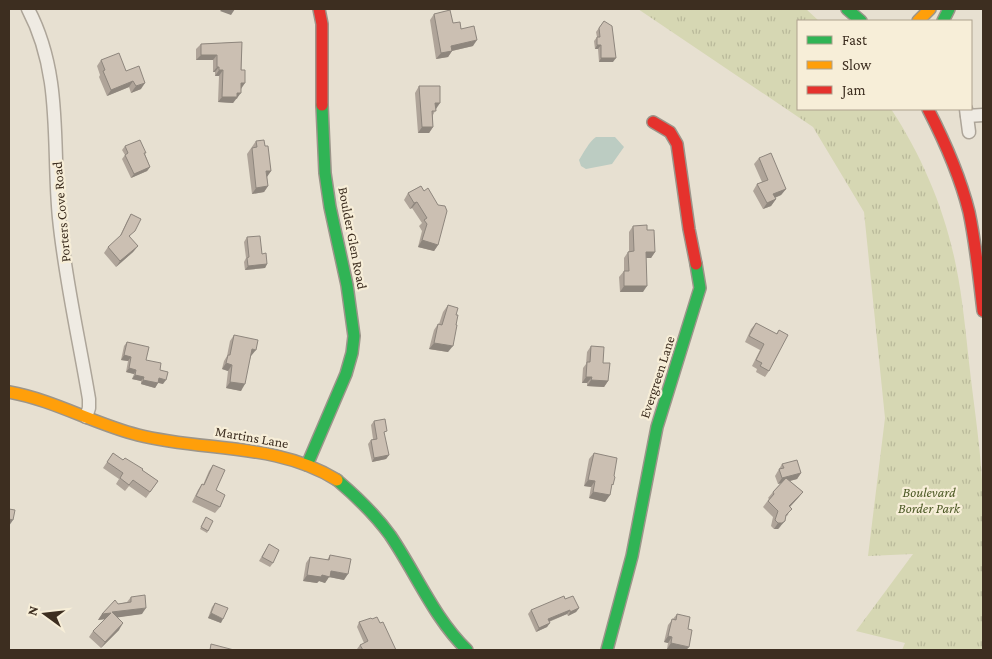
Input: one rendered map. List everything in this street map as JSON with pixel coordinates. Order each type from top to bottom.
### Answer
[{"type":"street","name":"Porters Cove Road","points":[[28,9],[41,38],[52,82],[60,220],[89,399],[86,417]]},
{"type":"street","name":"Boulder Glen Road","points":[[307,464],[350,364],[354,336],[347,285],[330,207],[325,173],[322,101],[322,24],[319,9]]},
{"type":"street","points":[[847,9],[860,20]]},
{"type":"street","points":[[919,20],[930,9]]},
{"type":"street","points":[[928,110],[956,167],[966,201],[975,243],[983,311]]},
{"type":"street","points":[[969,132],[967,112],[983,114]]},
{"type":"street","name":"Evergreen Lane","points":[[607,650],[633,551],[654,440],[700,288],[689,229],[677,144],[670,132],[654,122]]},
{"type":"street","name":"Martins Lane","points":[[9,392],[33,398],[150,438],[250,449],[307,464],[342,484],[373,514],[392,540],[461,648]]},
{"type":"green space","name":"Boulevard Border Park","points":[[638,9],[806,9],[818,20],[797,20],[797,110],[892,110],[913,145],[931,184],[946,224],[956,266],[962,305],[978,436],[982,486],[984,540],[983,650],[902,650],[905,643],[856,631],[913,554],[868,556],[885,418],[864,212],[813,127]]},
{"type":"shaded area","points":[[596,137],[615,137],[624,147],[612,164],[586,169],[581,166],[579,160]]},
{"type":"building","points":[[450,10],[453,23],[460,22],[461,29],[474,26],[477,40],[451,46],[452,51],[441,53],[434,14]]},
{"type":"building","points":[[604,21],[612,26],[616,58],[601,58],[601,45],[597,45],[597,37],[600,37],[599,28]]},
{"type":"building","points":[[242,42],[241,70],[245,70],[245,83],[241,83],[241,93],[237,93],[237,97],[222,97],[223,70],[219,70],[219,67],[217,67],[217,55],[201,55],[201,44]]},
{"type":"building","points":[[119,53],[126,71],[139,66],[145,83],[136,86],[133,81],[111,90],[103,71],[105,70],[101,60]]},
{"type":"building","points":[[419,86],[440,86],[440,103],[435,103],[436,111],[432,111],[433,127],[422,127]]},
{"type":"building","points":[[140,140],[150,167],[134,174],[125,155],[128,153],[125,146]]},
{"type":"building","points":[[264,140],[265,146],[268,146],[271,171],[266,171],[268,186],[256,188],[252,148],[257,147],[256,141]]},
{"type":"building","points":[[771,153],[786,189],[773,194],[776,199],[767,203],[757,184],[768,180],[759,158]]},
{"type":"building","points":[[421,186],[424,191],[428,188],[438,205],[445,206],[447,211],[438,245],[422,240],[427,224],[424,220],[427,218],[417,202],[414,203],[408,193]]},
{"type":"building","points":[[131,214],[141,219],[135,231],[129,236],[138,246],[120,261],[108,247],[121,235]]},
{"type":"building","points":[[647,225],[647,230],[654,230],[655,252],[646,252],[647,286],[624,286],[624,271],[629,271],[628,252],[634,251],[633,226]]},
{"type":"building","points":[[260,236],[262,254],[266,253],[267,264],[248,266],[247,237]]},
{"type":"building","points":[[448,305],[458,308],[453,346],[434,343],[438,324],[442,325]]},
{"type":"building","points":[[756,323],[777,334],[779,330],[788,335],[769,371],[760,366],[762,363],[756,360],[764,344],[749,336]]},
{"type":"building","points":[[234,335],[258,340],[256,350],[252,349],[245,384],[230,382],[232,365],[226,363],[228,355],[230,355]]},
{"type":"building","points":[[127,342],[149,347],[146,360],[161,363],[160,370],[168,372],[166,380],[159,378],[158,383],[143,380],[144,377],[135,375],[136,370],[129,368],[131,357],[124,355]]},
{"type":"building","points":[[591,346],[604,347],[603,363],[610,363],[608,381],[591,380],[592,377],[586,377],[587,362],[590,362]]},
{"type":"building","points":[[385,419],[387,431],[384,432],[389,455],[374,458],[371,440],[377,439],[374,421]]},
{"type":"building","points":[[113,453],[143,469],[158,481],[150,492],[133,480],[129,485],[120,478],[123,473],[107,462]]},
{"type":"building","points":[[594,453],[617,458],[615,477],[610,495],[593,492],[595,481],[588,480]]},
{"type":"building","points":[[797,460],[801,473],[782,478],[779,469],[784,468],[782,464]]},
{"type":"building","points":[[213,465],[225,470],[216,490],[225,495],[220,507],[196,496],[202,484],[204,485]]},
{"type":"building","points":[[786,478],[803,492],[789,506],[792,509],[786,515],[785,521],[778,523],[775,520],[778,511],[768,501],[774,494],[773,492]]},
{"type":"building","points":[[9,509],[15,510],[13,520],[9,519]]},
{"type":"building","points":[[206,517],[213,521],[208,531],[201,527]]},
{"type":"building","points":[[269,544],[279,550],[273,563],[262,557]]},
{"type":"building","points":[[330,555],[351,559],[348,574],[331,571],[330,577],[307,575],[310,557],[329,560]]},
{"type":"building","points":[[145,595],[146,608],[112,612],[123,623],[105,642],[93,631],[111,613],[102,614],[115,600],[118,604],[131,602],[131,597]]},
{"type":"building","points":[[564,596],[565,599],[573,596],[579,608],[548,619],[550,623],[539,628],[531,610]]},
{"type":"building","points":[[215,603],[228,608],[223,619],[211,613]]},
{"type":"building","points":[[677,614],[690,617],[688,629],[692,630],[689,647],[671,643],[672,637],[668,636],[672,619],[676,620]]},
{"type":"building","points":[[377,617],[380,623],[383,622],[396,650],[363,650],[360,645],[368,641],[359,622]]},
{"type":"building","points":[[211,644],[234,650],[210,650]]},
{"type":"traffic: fast","points":[[847,9],[860,20]]},
{"type":"traffic: fast","points":[[944,20],[949,9]]},
{"type":"traffic: fast","points":[[307,465],[346,374],[352,353],[354,336],[347,285],[330,207],[325,173],[322,105]]},
{"type":"traffic: fast","points":[[607,650],[632,556],[657,427],[700,288],[696,264]]},
{"type":"traffic: fast","points":[[337,480],[384,527],[435,610],[467,650]]},
{"type":"traffic: slow","points":[[919,20],[930,9]]},
{"type":"traffic: slow","points":[[9,392],[58,406],[106,425],[138,435],[290,459],[314,468],[337,480]]},
{"type":"traffic: jam","points":[[319,9],[322,24],[322,105]]},
{"type":"traffic: jam","points":[[928,110],[951,159],[969,212],[983,311]]},
{"type":"traffic: jam","points":[[653,122],[670,132],[677,144],[696,264]]}]
